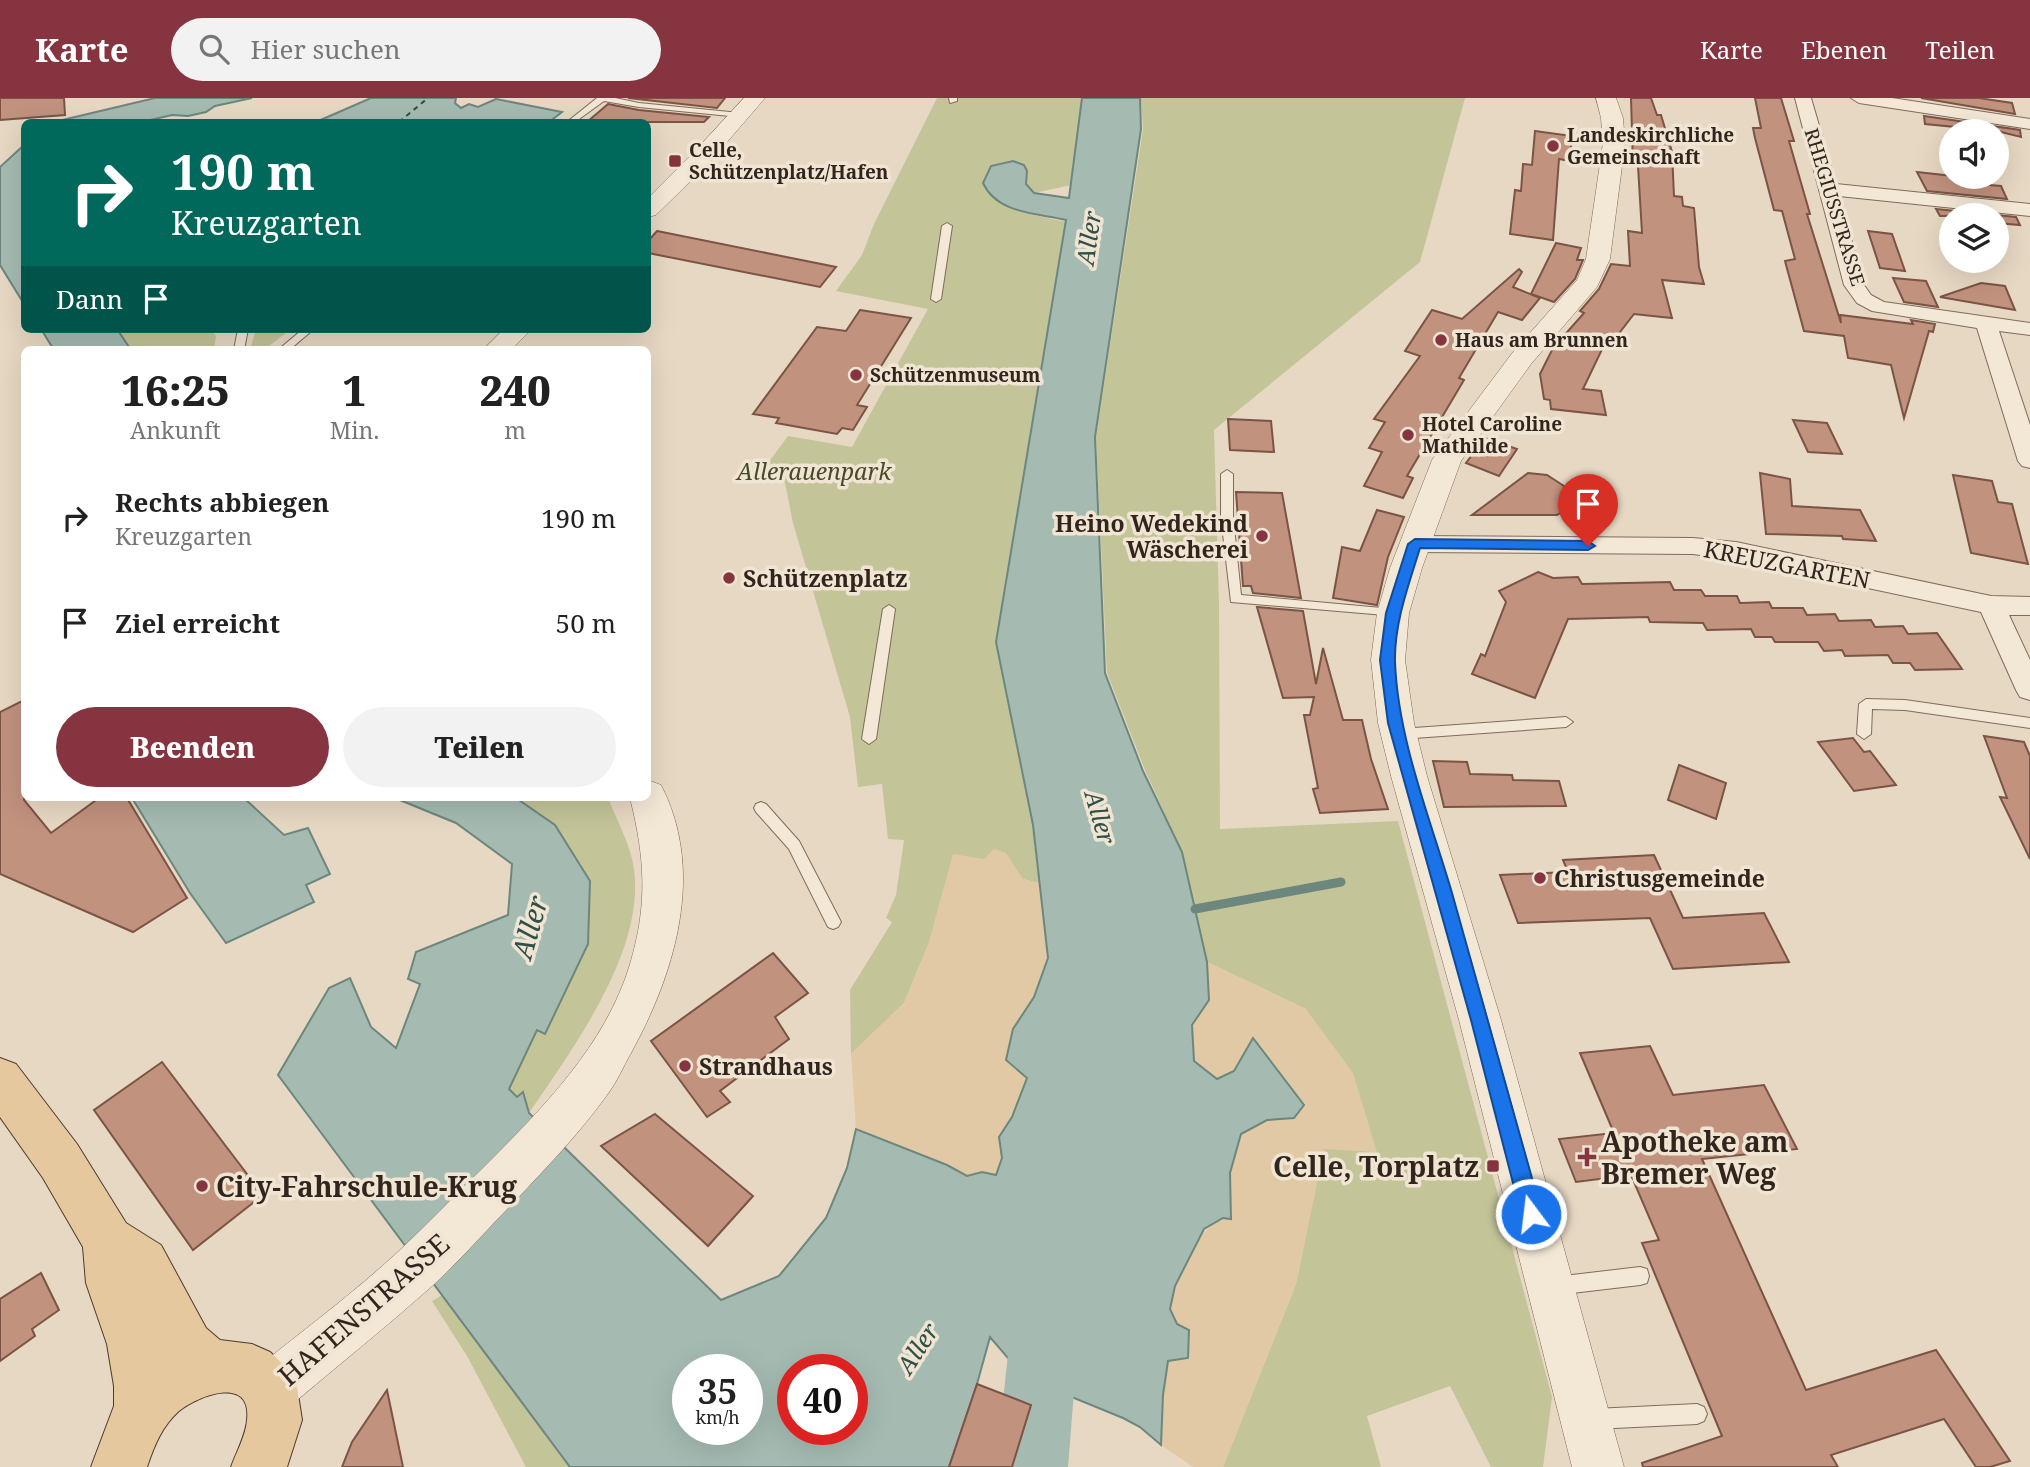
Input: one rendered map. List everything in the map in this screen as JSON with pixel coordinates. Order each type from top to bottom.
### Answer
[{"type":"main road","points":[[0,1079],[60,1161],[108,1241],[111,1283],[133,1344],[141,1386],[141,1413]]},
{"type":"main road","points":[[108,1241],[143,1263],[187,1347],[209,1365]]},
{"type":"main road","points":[[119,1467],[126,1439],[141,1413],[173,1383],[209,1365],[229,1363],[247,1366],[261,1375],[271,1389],[276,1411],[274,1430],[259,1467]]},
{"type":"street","points":[[651,207],[755,98]]},
{"type":"street","points":[[1598,1467],[1480,1020],[1399,734],[1388,660],[1394,613],[1415,544],[1447,460],[1515,366],[1588,282],[1598,259],[1614,143],[1612,118],[1606,98]]},
{"type":"street","name":"RHEGIUSSTRASSE","points":[[1802,98],[1854,285],[1864,299],[1879,307],[1986,323]]},
{"type":"street","points":[[1860,98],[2030,124]]},
{"type":"street","points":[[1828,189],[2030,210]]},
{"type":"street","points":[[2030,329],[1986,323],[2030,459]]},
{"type":"street","points":[[500,346],[515,333]]},
{"type":"street","name":"KREUZGARTEN","points":[[1415,544],[1693,546],[1748,554],[1991,606],[2030,606]]},
{"type":"street","points":[[1991,606],[2030,690]]},
{"type":"street","name":"HAFENSTRASSE","points":[[271,1389],[416,1269],[555,1127],[594,1078],[632,1011],[650,966],[661,917],[664,880],[660,841],[649,801]]},
{"type":"lane","points":[[574,119],[602,98],[639,105],[740,116]]},
{"type":"lane","points":[[639,105],[647,98]]},
{"type":"lane","points":[[936,299],[947,226]]},
{"type":"lane","points":[[288,346],[304,333]]},
{"type":"lane","points":[[1227,474],[1227,517],[1235,599],[1394,613]]},
{"type":"lane","points":[[869,739],[889,609]]},
{"type":"lane","points":[[1864,734],[1866,704],[1905,705],[2030,723]]},
{"type":"lane","points":[[1399,734],[1566,722]]},
{"type":"lane","points":[[761,808],[794,845],[833,922]]},
{"type":"lane","points":[[1550,1287],[1640,1276]]},
{"type":"lane","points":[[1586,1420],[1697,1414]]},
{"type":"green space","name":"Allerauenpark","points":[[937,98],[1082,98],[1072,185],[1034,193],[1026,185],[1025,178],[1001,203],[1024,213],[1066,222],[996,642],[1033,825],[1039,883],[1023,879],[928,945],[904,1003],[851,1054],[850,990],[892,922],[886,918],[896,895],[904,840],[888,839],[882,784],[858,787],[850,717],[793,523],[785,483],[776,469],[768,463],[788,436],[852,447],[928,309],[836,291],[862,255],[874,224]]},
{"type":"green space","points":[[1141,98],[1465,98],[1420,262],[1214,430],[1219,604],[1220,829],[1398,821],[1552,1397],[1543,1467],[1491,1467],[1450,1386],[1367,1416],[1381,1467],[1223,1467],[1296,1284],[1324,1148],[1376,1152],[1306,1009],[1207,962],[1182,852],[1145,770],[1107,673],[1096,437],[1143,129]]},
{"type":"green space","points":[[120,333],[213,333],[216,336],[215,346],[128,346]]},
{"type":"green space","points":[[255,333],[286,333],[269,346],[251,346]]},
{"type":"green space","points":[[520,801],[609,801],[632,860],[634,901],[628,933],[602,998],[566,1059],[529,1113],[523,1093],[517,1098],[509,1088],[537,1030],[545,1034],[588,944],[590,881],[555,825]]},
{"type":"green space","points":[[442,1295],[570,1467],[526,1467],[467,1356],[432,1301]]},
{"type":"sand","points":[[994,849],[1006,853],[1023,879],[1039,883],[1048,958],[1034,997],[1013,1029],[1006,1060],[1027,1078],[1012,1117],[999,1137],[1002,1159],[995,1176],[982,1172],[967,1176],[947,1165],[856,1129],[851,1054],[904,1003],[928,945],[953,854],[984,859]]},
{"type":"sand","points":[[1207,962],[1306,1009],[1353,1073],[1377,1152],[1324,1149],[1296,1284],[1223,1467],[1193,1467],[1161,1445],[1163,1394],[1168,1360],[1188,1358],[1171,1310],[1172,1295],[1190,1251],[1199,1238],[1220,1221],[1231,1219],[1230,1173],[1241,1133],[1267,1120],[1294,1118],[1253,1038],[1234,1071],[1217,1079],[1193,1061],[1192,1025],[1209,1000]]},
{"type":"water","points":[[155,98],[252,98],[215,106],[206,112],[188,116],[172,115],[155,119],[67,119]]},
{"type":"water","points":[[371,98],[456,98],[455,103],[461,108],[469,104],[478,107],[496,99],[562,112],[553,119],[323,119]]},
{"type":"water","name":"Aller","points":[[1082,98],[1140,98],[1141,129],[1095,437],[1105,673],[1143,771],[1182,852],[1207,962],[1209,1000],[1192,1025],[1194,1061],[1217,1079],[1234,1071],[1253,1038],[1304,1105],[1294,1118],[1267,1120],[1241,1134],[1230,1173],[1231,1219],[1223,1218],[1204,1229],[1175,1286],[1170,1309],[1177,1324],[1189,1330],[1188,1358],[1168,1361],[1163,1395],[1161,1445],[1140,1427],[1123,1418],[1025,1378],[990,1337],[949,1467],[570,1467],[278,1075],[329,988],[350,978],[371,1027],[396,1048],[420,984],[408,979],[416,952],[508,915],[512,864],[456,823],[402,801],[520,801],[555,825],[590,881],[588,944],[545,1034],[537,1030],[509,1089],[517,1097],[523,1092],[529,1113],[721,1300],[779,1276],[826,1218],[847,1168],[856,1129],[947,1165],[967,1176],[982,1172],[996,1175],[1002,1158],[999,1137],[1012,1117],[1027,1078],[1006,1060],[1013,1029],[1034,997],[1048,958],[1033,825],[996,642],[1066,220],[1019,211],[998,201],[983,183],[991,166],[1013,161],[1024,165],[1027,171],[1026,184],[1034,193],[1069,198]]},
{"type":"water","points":[[21,148],[21,299],[0,265],[0,167]]},
{"type":"water","points":[[43,333],[120,333],[128,346],[52,346]]},
{"type":"water","points":[[134,801],[247,801],[284,835],[308,828],[330,874],[306,885],[314,902],[226,943],[190,893]]},
{"type":"water","points":[[1017,1448],[1067,1467],[1012,1467]]},
{"type":"building","points":[[0,98],[64,98],[65,115],[0,120]]},
{"type":"building","points":[[628,98],[725,98],[717,108]]},
{"type":"building","points":[[1631,98],[1651,98],[1657,115],[1661,115],[1672,152],[1674,196],[1682,197],[1683,206],[1694,208],[1699,267],[1704,284],[1662,280],[1672,318],[1634,314],[1610,345],[1605,343],[1583,389],[1601,391],[1606,415],[1551,409],[1550,400],[1544,399],[1540,374],[1553,348],[1584,313],[1580,311],[1599,289],[1611,264],[1630,266],[1628,231],[1642,233],[1638,166],[1633,166]]},
{"type":"building","points":[[1755,98],[1781,98],[1794,141],[1789,141],[1810,214],[1807,214],[1841,323],[1840,315],[1935,324],[1933,332],[1929,331],[1904,418],[1891,365],[1848,358],[1844,336],[1804,331],[1785,261],[1795,259],[1782,211],[1774,210],[1755,138],[1753,128],[1761,128]]},
{"type":"building","points":[[1921,98],[1979,98],[2012,103],[2015,114]]},
{"type":"building","points":[[608,104],[709,117],[704,122],[590,119]]},
{"type":"building","points":[[1924,116],[1945,119],[1939,119],[1939,125],[1925,124]]},
{"type":"building","points":[[2009,128],[2020,130],[2021,137],[2009,134]]},
{"type":"building","points":[[1535,131],[1572,136],[1570,161],[1559,159],[1553,240],[1510,234],[1515,190],[1521,191],[1523,164],[1532,165]]},
{"type":"building","points":[[1917,172],[1939,174],[1939,189],[2002,189],[2007,199],[1927,191]]},
{"type":"building","points":[[2009,216],[2016,217],[2020,225],[2009,224]]},
{"type":"building","points":[[657,231],[836,267],[820,287],[651,254],[651,238]]},
{"type":"building","points":[[1868,231],[1892,234],[1905,271],[1880,268]]},
{"type":"building","points":[[1556,243],[1581,248],[1577,260],[1583,260],[1575,279],[1554,302],[1531,294]]},
{"type":"building","points":[[1519,269],[1522,272],[1513,287],[1540,298],[1522,320],[1498,312],[1459,378],[1464,380],[1407,476],[1413,478],[1403,498],[1364,486],[1382,452],[1369,448],[1385,422],[1374,419],[1420,356],[1405,351],[1432,310],[1462,319]]},
{"type":"building","points":[[1893,278],[1926,281],[1938,307],[1904,302]]},
{"type":"building","points":[[1981,283],[2005,286],[2015,310],[1940,297]]},
{"type":"building","points":[[860,310],[911,318],[857,405],[867,407],[853,430],[842,428],[837,434],[776,423],[779,418],[753,414],[817,327],[846,331]]},
{"type":"building","points":[[1228,419],[1271,421],[1274,452],[1230,450]]},
{"type":"building","points":[[1793,420],[1827,423],[1842,454],[1808,452]]},
{"type":"building","points":[[1485,438],[1517,449],[1499,476],[1466,463]]},
{"type":"building","points":[[1528,473],[1547,475],[1564,486],[1569,507],[1557,515],[1472,515]]},
{"type":"building","points":[[1760,473],[1790,479],[1792,506],[1860,510],[1876,541],[1843,539],[1842,536],[1766,534]]},
{"type":"building","points":[[1953,475],[1992,481],[1998,502],[2012,504],[2028,564],[1971,553]]},
{"type":"building","name":"Heino Wedekind Wäscherei","points":[[1236,492],[1282,493],[1301,598],[1253,593],[1251,586],[1243,586]]},
{"type":"building","points":[[1377,510],[1404,517],[1388,557],[1377,605],[1333,598],[1342,547],[1360,551]]},
{"type":"building","points":[[1538,572],[1553,578],[1578,577],[1582,584],[1670,582],[1674,590],[1701,590],[1705,596],[1737,596],[1740,603],[1769,602],[1772,608],[1803,608],[1807,615],[1835,614],[1839,621],[1871,620],[1875,627],[1903,626],[1908,634],[1937,633],[1962,669],[1915,670],[1910,663],[1893,663],[1888,655],[1845,656],[1842,650],[1824,651],[1818,642],[1775,642],[1772,637],[1755,637],[1751,629],[1707,630],[1703,623],[1650,622],[1648,617],[1568,619],[1535,698],[1472,674],[1481,654],[1485,656],[1506,602],[1499,591]]},
{"type":"building","points":[[1257,607],[1303,611],[1316,684],[1323,648],[1343,720],[1362,720],[1371,759],[1388,809],[1320,813],[1313,789],[1318,788],[1304,715],[1310,715],[1314,697],[1283,698]]},
{"type":"building","points":[[21,702],[21,801],[25,801],[51,833],[95,801],[129,801],[187,898],[133,932],[0,874],[0,712]]},
{"type":"building","points":[[1984,736],[2024,742],[2030,756],[2030,859],[2000,797],[2007,798]]},
{"type":"building","points":[[1853,738],[1864,752],[1870,751],[1896,785],[1854,791],[1818,742]]},
{"type":"building","points":[[1433,761],[1467,762],[1470,774],[1512,775],[1513,780],[1559,781],[1566,806],[1444,807]]},
{"type":"building","points":[[1679,765],[1726,783],[1716,819],[1668,800]]},
{"type":"building","points":[[1654,855],[1683,918],[1764,913],[1789,962],[1673,969],[1650,918],[1518,923],[1500,875],[1568,872],[1563,860]]},
{"type":"building","points":[[773,953],[808,993],[775,1017],[789,1039],[720,1091],[730,1102],[707,1117],[651,1041]]},
{"type":"building","points":[[1650,1046],[1673,1095],[1764,1085],[1797,1149],[1702,1159],[1806,1390],[1936,1350],[2010,1461],[1990,1467],[1976,1467],[1944,1419],[1831,1455],[1838,1467],[1643,1467],[1642,1463],[1722,1436],[1642,1243],[1659,1240],[1631,1175],[1576,1182],[1559,1139],[1614,1133],[1580,1053]]},
{"type":"building","points":[[162,1062],[263,1195],[193,1250],[94,1110]]},
{"type":"building","points":[[655,1114],[753,1196],[708,1246],[601,1146]]},
{"type":"building","points":[[41,1273],[59,1310],[32,1329],[35,1336],[0,1361],[0,1299]]},
{"type":"building","points":[[977,1384],[1031,1405],[1012,1467],[949,1467]]},
{"type":"building","points":[[387,1390],[403,1467],[342,1467],[352,1442]]},
{"type":"waterway","points":[[1195,909],[1341,882]]},
{"type":"waterway","points":[[1032,1467],[1046,1316]]},
{"type":"ferry route","points":[[403,119],[428,98]]},
{"type":"place","name":"Landeskirchliche Gemeinschaft","points":[[1553,146]]},
{"type":"place","name":"Celle, Schützenplatz/Hafen","points":[[675,161]]},
{"type":"place","name":"Haus am Brunnen","points":[[1441,340]]},
{"type":"place","name":"Schützenmuseum","points":[[856,375]]},
{"type":"place","name":"Hotel Caroline Mathilde","points":[[1408,435]]},
{"type":"place","name":"Heino Wedekind Wäscherei","points":[[1262,536]]},
{"type":"place","name":"Schützenplatz","points":[[729,578]]},
{"type":"place","name":"Christusgemeinde","points":[[1540,878]]},
{"type":"place","name":"Strandhaus","points":[[685,1066]]},
{"type":"place","name":"Apotheke am Bremer Weg","points":[[1587,1157]]},
{"type":"place","name":"Celle, Torplatz","points":[[1493,1166]]},
{"type":"place","name":"City-Fahrschule-Krug","points":[[202,1186]]},
{"type":"route","points":[[1531,1214],[1480,1020],[1409,775],[1396,723],[1388,660],[1394,613],[1415,544],[1588,546]]}]
